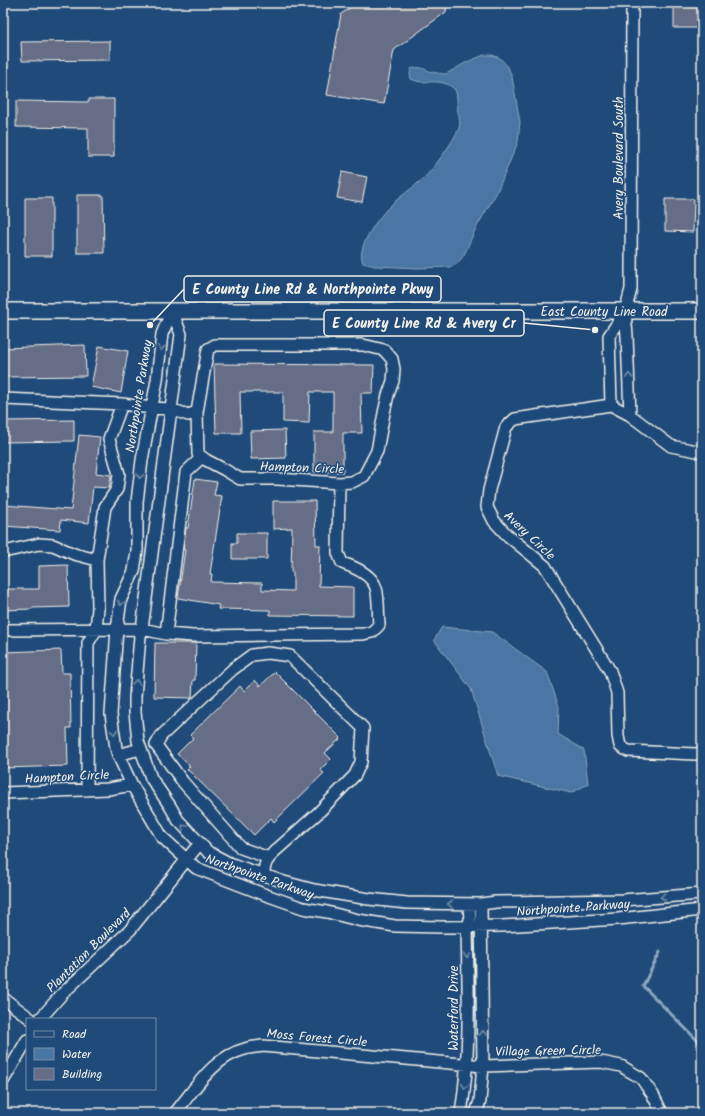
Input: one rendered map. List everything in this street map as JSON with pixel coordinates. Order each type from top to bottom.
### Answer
[{"type":"main road","name":"East County Line Road","points":[[3,311],[702,311]]},
{"type":"street","name":"Avery Boulevard South","points":[[624,312],[631,289],[632,3]]},
{"type":"street","name":"Northpointe Parkway","points":[[172,311],[162,334],[157,380],[142,460],[137,502],[137,545],[135,564],[134,571],[121,599],[117,629],[111,714],[118,755],[132,785],[162,836],[196,868],[266,895],[303,908],[396,926],[467,927],[618,919],[702,910]]},
{"type":"street","name":"Northpointe Parkway","points":[[172,311],[181,334],[139,650],[135,712],[138,741],[151,778],[178,820],[208,852],[229,863],[264,876],[314,890],[369,899],[407,903],[481,904],[496,902],[578,902],[702,894]]},
{"type":"street","points":[[624,312],[609,336],[611,405],[630,414],[671,446],[702,452]]},
{"type":"street","points":[[624,312],[627,336],[630,414]]},
{"type":"street","name":"Hampton Circle","points":[[363,344],[384,350],[392,359],[394,370],[393,381],[388,395],[377,451],[364,476],[352,482],[339,483],[277,479],[240,479],[198,454],[196,412],[208,349],[215,345],[363,344]]},
{"type":"street","points":[[3,399],[122,404],[170,409],[188,414],[196,412]]},
{"type":"street","points":[[87,790],[88,643],[96,630],[97,560],[105,507],[117,489],[119,474],[110,439],[122,404]]},
{"type":"street","name":"Avery Circle","points":[[611,405],[515,419],[506,427],[488,490],[487,507],[494,521],[507,535],[545,566],[610,671],[617,693],[618,736],[620,746],[628,752],[702,753]]},
{"type":"street","points":[[166,634],[186,472],[202,457]]},
{"type":"street","points":[[3,630],[142,629],[166,634],[193,636],[282,636],[363,634],[372,632],[379,625],[376,587],[368,575],[354,566],[342,563],[338,553],[339,483]]},
{"type":"street","points":[[3,551],[39,544],[54,545],[74,554],[97,560]]},
{"type":"street","points":[[264,876],[264,864],[269,858],[318,813],[356,774],[361,762],[363,728],[290,656],[268,653],[252,655],[233,669],[161,736],[156,745],[183,782],[241,848],[269,858]]},
{"type":"street","points":[[118,755],[140,749]]},
{"type":"street","name":"Hampton Circle","points":[[3,793],[108,789],[132,785]]},
{"type":"street","name":"Plantation Boulevard","points":[[41,1018],[62,994],[130,930],[200,844]]},
{"type":"street","points":[[685,895],[687,912]]},
{"type":"street","name":"Waterford Drive","points":[[461,1113],[465,1088],[466,1064],[468,974],[467,927],[470,921],[469,904]]},
{"type":"street","points":[[476,1113],[480,1101],[483,1066],[481,904]]},
{"type":"street","points":[[468,974],[482,974]]},
{"type":"street","points":[[3,998],[30,1018]]},
{"type":"street","points":[[3,1081],[26,1042]]},
{"type":"street","name":"Moss Forest Circle","points":[[175,1113],[212,1068],[227,1056],[244,1049],[263,1046],[280,1046],[327,1052],[483,1066]]},
{"type":"street","name":"Village Green Circle","points":[[483,1066],[601,1062],[621,1066],[641,1078],[653,1095],[662,1113]]},
{"type":"water","points":[[484,55],[492,55],[500,58],[508,67],[512,77],[520,122],[518,142],[497,192],[475,230],[464,255],[457,264],[451,267],[418,268],[375,266],[363,263],[362,250],[368,235],[377,221],[390,206],[428,174],[448,147],[460,126],[457,96],[454,89],[447,84],[437,82],[421,82],[411,79],[411,69],[420,68],[446,74],[467,62]]},
{"type":"water","points":[[442,627],[492,632],[547,672],[559,707],[558,734],[584,750],[588,784],[571,793],[498,776],[471,689],[434,640]]},
{"type":"building","points":[[357,3],[447,3],[446,12],[394,50],[384,104],[327,95],[341,14]]},
{"type":"building","points":[[674,3],[702,3],[702,28],[674,28]]},
{"type":"building","points":[[110,41],[110,60],[22,61],[21,42]]},
{"type":"building","points":[[89,99],[114,99],[114,157],[88,157],[88,128],[16,127],[16,101],[89,102]]},
{"type":"building","points":[[342,172],[367,177],[362,202],[337,198]]},
{"type":"building","points":[[77,195],[103,195],[104,253],[77,253]]},
{"type":"building","points":[[25,198],[52,198],[52,256],[25,256]]},
{"type":"building","points":[[665,199],[694,199],[693,232],[665,231]]},
{"type":"building","points":[[85,345],[86,376],[3,377],[3,348]]},
{"type":"building","points":[[99,346],[128,351],[121,393],[91,387]]},
{"type":"building","points":[[214,364],[374,365],[373,393],[361,393],[362,433],[343,433],[343,472],[314,472],[314,432],[333,432],[333,392],[310,392],[309,423],[283,422],[283,392],[240,392],[241,433],[216,433]]},
{"type":"building","points":[[74,420],[74,441],[3,442],[3,421]]},
{"type":"building","points":[[285,430],[286,458],[251,459],[250,431]]},
{"type":"building","points":[[79,435],[100,437],[96,473],[111,475],[109,488],[93,487],[89,523],[61,520],[60,530],[3,526],[3,505],[71,510]]},
{"type":"building","points":[[195,479],[217,482],[214,495],[222,496],[210,574],[212,574],[211,582],[262,583],[262,590],[293,591],[293,572],[291,572],[292,528],[273,529],[273,501],[315,501],[316,545],[320,545],[319,586],[353,587],[353,616],[270,615],[270,610],[218,609],[219,605],[178,598],[185,550],[183,549],[186,528],[188,528]]},
{"type":"building","points":[[237,533],[267,533],[267,559],[232,559],[232,543],[237,543]]},
{"type":"building","points":[[68,565],[69,607],[3,610],[3,589],[39,589],[39,566]]},
{"type":"building","points":[[155,643],[196,643],[195,680],[193,680],[192,698],[154,697]]},
{"type":"building","points":[[61,650],[62,673],[70,673],[71,728],[67,728],[68,766],[3,768],[3,652]]},
{"type":"building","points":[[275,672],[341,738],[325,753],[331,759],[320,770],[324,773],[274,822],[271,818],[254,835],[187,769],[190,766],[177,754],[193,738],[190,735],[240,686],[244,691],[255,680],[260,686]]},
{"type":"waterway","points":[[660,952],[643,986],[702,1045]]},
{"type":"place","name":"E County Line Rd & Northpointe Pkwy","points":[[150,325]]},
{"type":"place","name":"E County Line Rd & Avery Cr","points":[[595,330]]}]
